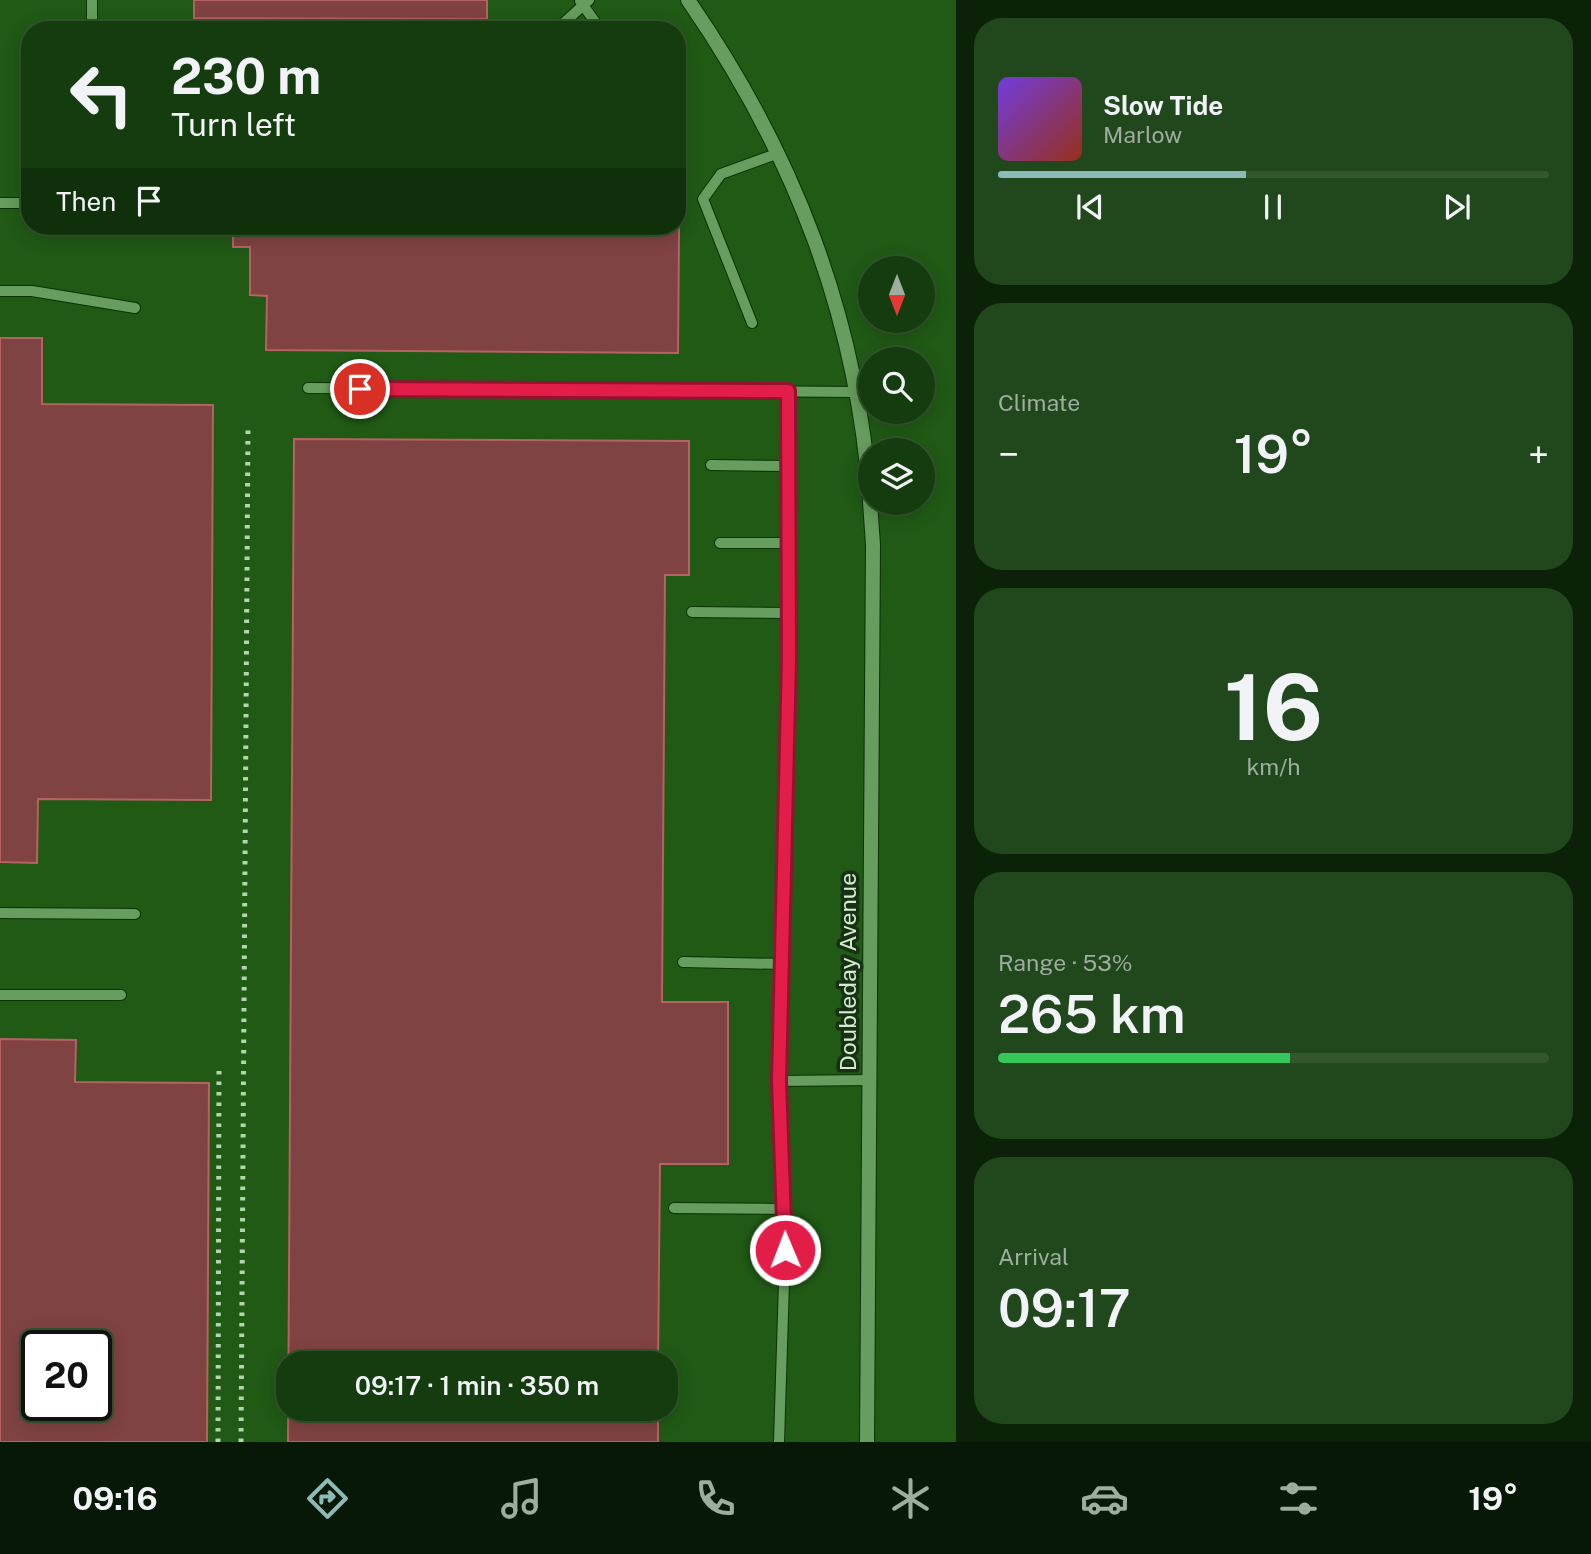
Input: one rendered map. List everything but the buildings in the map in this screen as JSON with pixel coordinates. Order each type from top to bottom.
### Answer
[{"type":"street","name":"Doubleday Avenue","points":[[688,0],[728,58],[779,153],[820,248],[847,339],[866,438]]},
{"type":"street","name":"Doubleday Avenue","points":[[867,1442],[873,559],[871,515]]},
{"type":"lane","points":[[92,0],[92,21]]},
{"type":"lane","points":[[565,21],[584,2],[596,21]]},
{"type":"lane","points":[[752,323],[703,199],[721,174],[779,153]]},
{"type":"lane","points":[[0,203],[21,203]]},
{"type":"lane","points":[[0,291],[32,291],[135,308]]},
{"type":"lane","points":[[308,388],[856,392]]},
{"type":"lane","points":[[779,1442],[784,1209],[779,1081],[789,613],[788,391]]},
{"type":"lane","points":[[711,465],[788,466]]},
{"type":"lane","points":[[720,543],[788,543]]},
{"type":"lane","points":[[692,612],[789,613]]},
{"type":"lane","points":[[0,913],[135,914]]},
{"type":"lane","points":[[683,962],[782,964]]},
{"type":"lane","points":[[0,995],[121,995]]},
{"type":"lane","points":[[779,1081],[870,1080]]},
{"type":"lane","points":[[674,1208],[784,1209]]},
{"type":"shaded area","points":[[0,0],[956,0],[956,1442],[0,1442]]},
{"type":"railway","points":[[241,1442],[248,426]]},
{"type":"railway","points":[[218,1442],[219,1067]]},
{"type":"route","points":[[360,389],[788,391],[789,659],[779,1081],[785,1250]]}]
